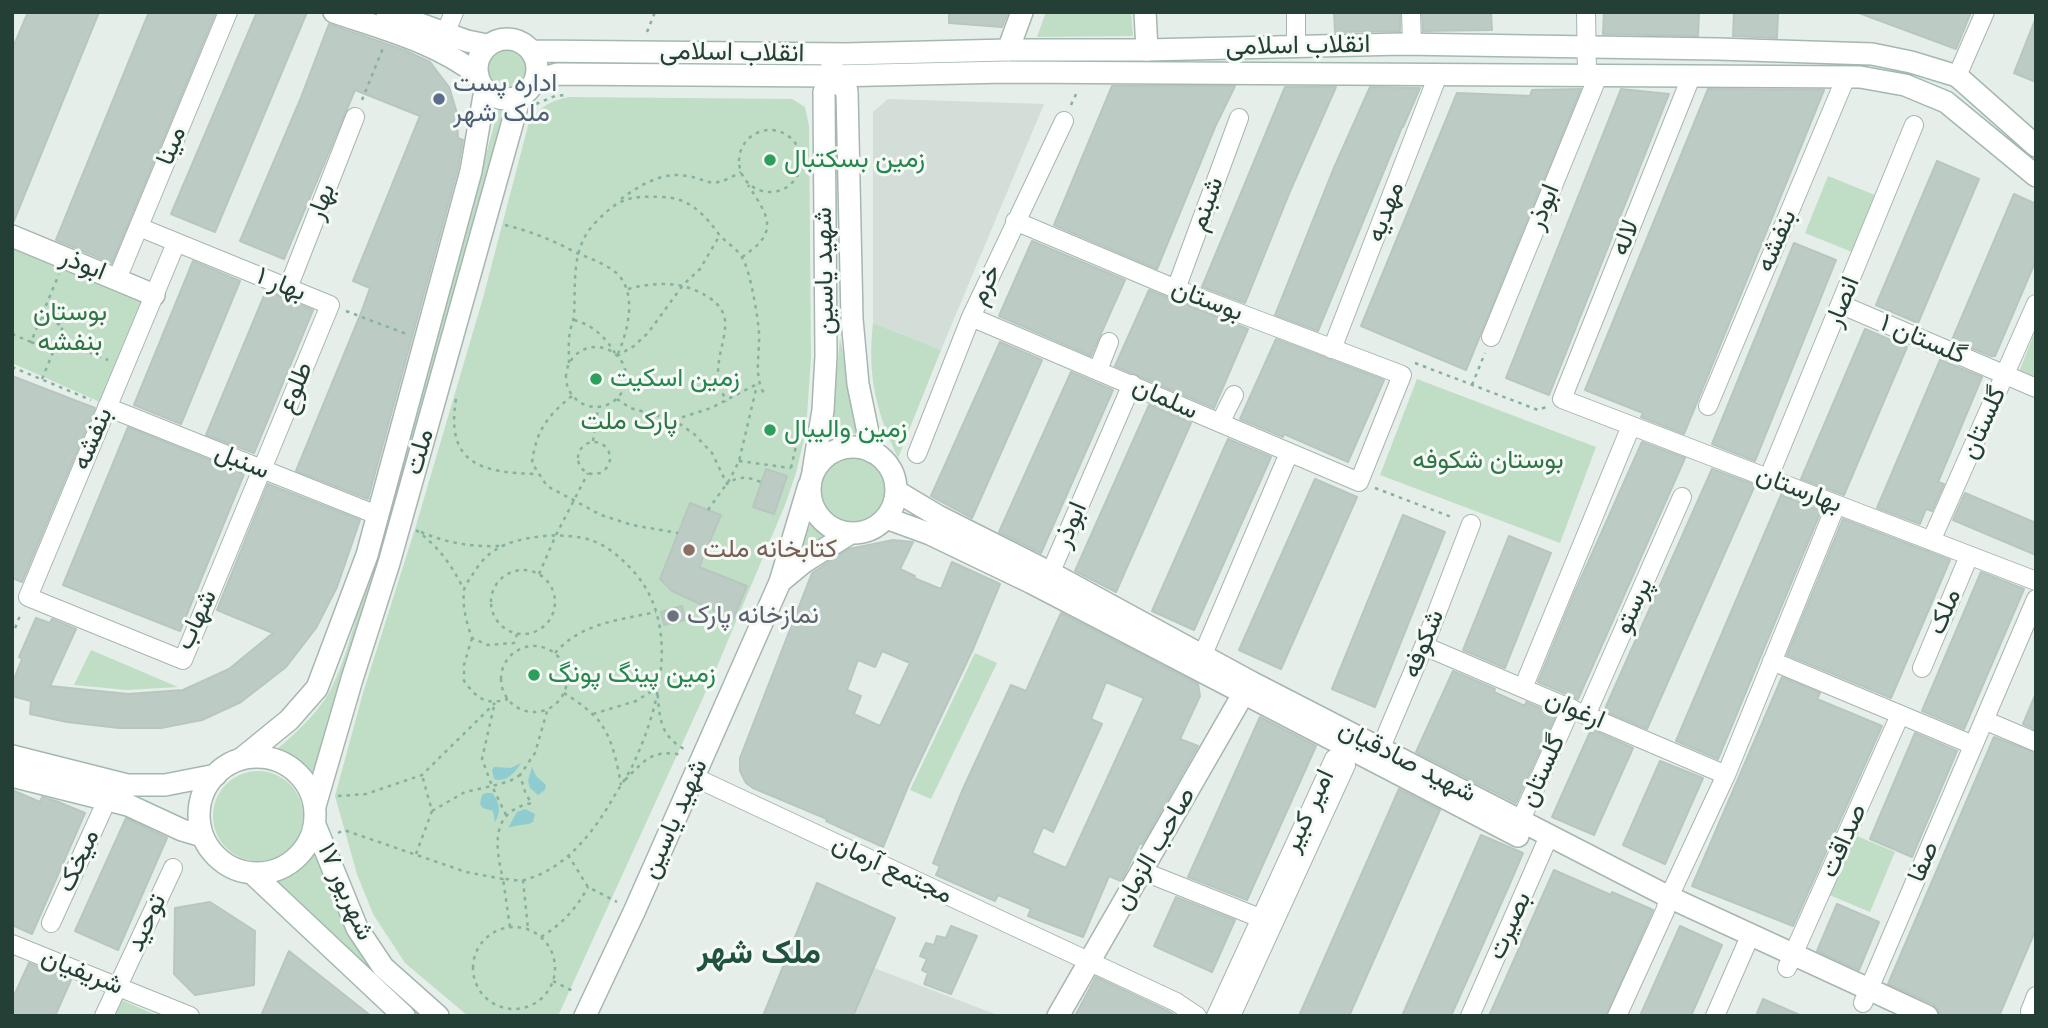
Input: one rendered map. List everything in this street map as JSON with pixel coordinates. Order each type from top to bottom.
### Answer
[{"type":"street","name":"مینا","points":[[117,279],[228,12]]},
{"type":"street","name":"انقلاب اسلامی","points":[[334,12],[445,34],[487,46],[505,38],[515,39],[532,51],[832,54],[1412,44],[1872,54],[1912,62],[1956,76],[2036,146]]},
{"type":"street","points":[[445,34],[454,12]]},
{"type":"street","points":[[1008,50],[1022,12]]},
{"type":"street","points":[[1145,12],[1147,50]]},
{"type":"street","points":[[1296,12],[1296,47]]},
{"type":"street","points":[[1411,12],[1412,44]]},
{"type":"street","points":[[1586,12],[1586,47],[1592,76]]},
{"type":"street","points":[[1956,76],[1985,12]]},
{"type":"street","name":"انقلاب اسلامی","points":[[388,22],[460,61],[502,99],[527,101]]},
{"type":"street","points":[[481,82],[480,55],[487,46]]},
{"type":"street","points":[[527,101],[536,80],[536,60],[532,51]]},
{"type":"street","points":[[832,54],[832,76]]},
{"type":"street","name":"انقلاب اسلامی","points":[[536,80],[557,74],[832,76],[1085,73],[1860,77],[1905,85],[1946,102],[2036,176]]},
{"type":"street","name":"مهدیه","points":[[1332,349],[1438,75]]},
{"type":"street","name":"شهید یاسین","points":[[588,1008],[634,912],[780,582],[811,479],[822,410],[826,356],[824,92],[832,76],[846,91],[852,319],[858,384],[872,452],[883,459],[891,470],[896,491]]},
{"type":"street","name":"ابوذر","points":[[1491,337],[1592,76]]},
{"type":"street","name":"لاله","points":[[1562,399],[1691,76]]},
{"type":"street","name":"بنفشه","points":[[1708,406],[1846,77]]},
{"type":"street","name":"ملت","points":[[242,759],[289,720],[317,688],[367,555],[471,171],[481,82]]},
{"type":"street","name":"ملت","points":[[315,815],[408,526],[527,101]]},
{"type":"street","name":"بهار","points":[[288,288],[355,117]]},
{"type":"street","name":"شبنم","points":[[1176,289],[1239,118]]},
{"type":"street","name":"خرم","points":[[917,454],[971,317],[1064,121]]},
{"type":"street","name":"انصار","points":[[1768,479],[1914,125]]},
{"type":"street","name":"بوستان","points":[[1015,221],[1176,289],[1402,375]]},
{"type":"street","name":"بهار ۱","points":[[139,228],[330,305]]},
{"type":"street","name":"ابوذر","points":[[12,236],[154,295]]},
{"type":"street","name":"بنفشه","points":[[28,597],[176,243]]},
{"type":"street","name":"گلستان","points":[[1931,541],[2036,304]]},
{"type":"street","name":"طلوع","points":[[262,470],[330,305]]},
{"type":"street","name":"گلستان ۱","points":[[1842,305],[2036,387]]},
{"type":"street","name":"سلمان","points":[[971,317],[1359,482]]},
{"type":"street","points":[[1098,370],[1109,342]]},
{"type":"street","points":[[1359,482],[1402,375]]},
{"type":"street","name":"ابوذر","points":[[1047,581],[1132,384]]},
{"type":"street","points":[[1220,423],[1234,395]]},
{"type":"street","name":"بهارستان","points":[[1562,399],[2036,581]]},
{"type":"street","name":"سنبل","points":[[107,407],[377,515]]},
{"type":"street","points":[[1523,688],[1631,426]]},
{"type":"street","points":[[811,479],[821,461],[832,452],[845,447],[859,447],[872,452]]},
{"type":"street","points":[[1200,662],[1289,453]]},
{"type":"street","name":"شهاب","points":[[28,597],[183,660],[262,470]]},
{"type":"street","name":"شهید یاسین","points":[[811,479],[813,508],[827,526],[849,534],[863,533],[886,518]]},
{"type":"street","points":[[886,518],[895,501],[896,491]]},
{"type":"street","name":"شهید صادقیان","points":[[896,491],[1047,581],[1546,843],[1667,904],[1866,997],[1927,1016]]},
{"type":"street","name":"پرستو","points":[[1579,712],[1682,497]]},
{"type":"street","points":[[1617,1016],[1726,775],[1836,505]]},
{"type":"street","name":"شهید صادقیان","points":[[886,518],[1047,581]]},
{"type":"street","name":"شکوفه","points":[[1378,756],[1471,524]]},
{"type":"street","name":"شهید یاسین","points":[[780,582],[804,562],[849,534]]},
{"type":"street","name":"ملک","points":[[1922,668],[1969,556]]},
{"type":"street","name":"صفا","points":[[1866,997],[2036,599]]},
{"type":"street","name":"ارغوان","points":[[1424,646],[1726,775]]},
{"type":"street","points":[[1772,662],[1973,745]]},
{"type":"street","name":"صاحب الزمان","points":[[1058,1016],[1247,688]]},
{"type":"street","name":"گلستان","points":[[1518,828],[1579,712]]},
{"type":"street","name":"صداقت","points":[[1790,962],[1900,715]]},
{"type":"street","points":[[1984,720],[2036,742]]},
{"type":"street","points":[[12,756],[127,785],[166,785],[216,775]]},
{"type":"street","points":[[266,758],[289,766],[302,777],[310,790],[315,815],[310,841],[300,856],[271,873],[237,871],[222,863],[210,851],[202,836],[200,803],[206,788],[228,765],[242,759],[266,758]]},
{"type":"street","name":"امیر کبیر","points":[[1216,1016],[1267,920],[1346,765],[1341,758],[1334,759],[1267,920],[1231,1016]]},
{"type":"street","name":"مجتمع آرمان","points":[[698,768],[1090,963],[1176,1002],[1197,1016]]},
{"type":"street","points":[[12,776],[128,806],[202,836]]},
{"type":"street","name":"میخک","points":[[51,923],[107,800]]},
{"type":"street","name":"۱۷ شهریور","points":[[315,815],[357,929],[383,967],[439,1016]]},
{"type":"street","name":"بصیرت","points":[[1470,1016],[1546,843]]},
{"type":"street","name":"توحید","points":[[104,1016],[173,868]]},
{"type":"street","points":[[1142,871],[1267,920]]},
{"type":"street","name":"۱۷ شهریور","points":[[253,874],[404,1016]]},
{"type":"street","points":[[1715,1016],[1747,942]]},
{"type":"street","name":"شریفیان","points":[[12,944],[190,1016]]},
{"type":"street","name":"شهید صادقیان","points":[[1866,997],[1891,1016]]},
{"type":"path","points":[[355,117],[388,22]]},
{"type":"path","points":[[1064,121],[1085,73]]},
{"type":"path","points":[[527,101],[566,94]]},
{"type":"path","points":[[742,257],[762,241],[768,228],[767,214],[746,181],[741,172],[739,163],[744,144],[759,132],[769,130],[787,135],[799,150],[799,172],[794,181],[775,192],[754,188],[746,181]]},
{"type":"path","points":[[574,320],[587,323],[600,333],[625,367],[626,381],[617,399],[605,407],[581,404],[572,396],[566,382],[568,342],[574,320],[574,271],[582,242],[593,225],[612,205],[651,181],[677,175],[712,184],[741,172]]},
{"type":"path","points":[[612,205],[628,197],[672,197],[693,205],[742,257],[750,281],[759,332],[757,384],[739,461],[727,484],[708,510]]},
{"type":"path","points":[[502,224],[554,241],[616,272],[628,289],[626,330],[617,356]]},
{"type":"path","points":[[617,356],[648,333],[684,285],[700,269],[720,235]]},
{"type":"path","points":[[31,342],[66,258]]},
{"type":"path","points":[[628,289],[653,284],[684,285],[718,302],[724,314],[726,334],[718,376],[726,402]]},
{"type":"path","name":"بهار ۱","points":[[330,305],[425,341]]},
{"type":"path","points":[[41,317],[63,327],[41,379]]},
{"type":"path","points":[[12,334],[53,351]]},
{"type":"path","points":[[1472,385],[1491,337]]},
{"type":"path","points":[[58,340],[124,367]]},
{"type":"path","points":[[569,363],[580,351],[588,348],[602,348],[617,356]]},
{"type":"path","points":[[1402,375],[1408,360],[1538,410],[1562,399]]},
{"type":"path","points":[[12,367],[107,407]]},
{"type":"path","points":[[757,384],[765,395]]},
{"type":"path","points":[[674,420],[726,402],[757,384]]},
{"type":"path","points":[[457,394],[454,415],[460,447],[472,463],[494,471],[538,474]]},
{"type":"path","points":[[572,396],[547,420],[535,441],[532,463],[547,486],[601,515],[632,525],[678,533]]},
{"type":"path","points":[[617,399],[630,408],[674,420],[694,434],[712,453],[727,484]]},
{"type":"path","points":[[593,442],[598,408]]},
{"type":"path","points":[[739,461],[791,468],[798,434]]},
{"type":"path","points":[[593,442],[603,444],[607,448],[610,463],[598,474],[588,473],[580,466],[578,455],[583,446],[593,442]]},
{"type":"path","points":[[539,574],[588,473]]},
{"type":"path","points":[[727,484],[736,477],[761,482]]},
{"type":"path","points":[[1359,482],[1471,524]]},
{"type":"path","points":[[408,526],[451,542],[484,547],[504,546]]},
{"type":"path","points":[[408,526],[442,554],[464,590],[466,620],[472,638],[464,665],[464,681],[477,697],[495,703]]},
{"type":"path","points":[[344,830],[466,872],[523,880],[554,867],[593,832],[635,761],[649,727],[662,658],[657,612],[646,586],[620,556],[595,541],[556,535],[521,540],[495,550],[477,566],[464,590]]},
{"type":"path","points":[[520,570],[539,574],[552,587],[555,596],[554,614],[549,621],[535,632],[517,634],[500,624],[491,606],[496,586],[502,578],[520,570]]},
{"type":"path","points":[[12,636],[28,597]]},
{"type":"path","points":[[555,653],[566,640],[583,629],[657,612]]},
{"type":"path","points":[[472,638],[488,645],[514,643],[517,634]]},
{"type":"path","points":[[536,646],[546,648],[562,661],[566,671],[564,693],[548,708],[536,712],[527,711],[509,699],[503,690],[503,669],[520,649],[536,646]]},
{"type":"path","points":[[657,688],[665,732],[698,768]]},
{"type":"path","points":[[593,714],[636,701],[657,688]]},
{"type":"path","points":[[564,693],[593,714],[611,745],[621,785]]},
{"type":"path","points":[[335,796],[366,794],[422,775],[495,703],[509,699]]},
{"type":"path","points":[[495,703],[482,760],[506,815]]},
{"type":"path","points":[[432,811],[465,792],[510,781],[520,775],[535,753],[548,708]]},
{"type":"path","points":[[621,785],[649,758],[664,752],[698,768]]},
{"type":"path","points":[[416,854],[432,811],[422,775]]},
{"type":"path","points":[[510,927],[497,845],[506,815],[513,808],[532,803],[526,795],[520,775]]},
{"type":"path","points":[[568,855],[588,887],[634,912]]},
{"type":"path","points":[[523,880],[528,930]]},
{"type":"path","points":[[541,937],[566,919],[579,904],[588,887]]},
{"type":"path","points":[[510,927],[528,930],[541,937],[553,954],[555,968],[547,993],[524,1008],[510,1010],[486,999],[477,988],[473,975],[477,948],[496,930],[510,927]]},
{"type":"path","points":[[553,981],[588,1008]]},
{"type":"shaded area","points":[[888,99],[1044,104],[941,350],[873,323],[873,112]]},
{"type":"shaded area","points":[[874,968],[1000,1016],[853,1016]]},
{"type":"green space","points":[[1046,12],[1131,12],[1133,36],[1037,37]]},
{"type":"green space","points":[[507,50],[521,56],[527,70],[521,84],[507,90],[493,84],[487,70],[493,56]]},
{"type":"green space","name":"پارک ملت","points":[[569,97],[792,99],[805,107],[809,126],[811,357],[806,431],[785,505],[713,676],[558,1016],[468,1016],[405,963],[373,914],[357,874],[335,796],[363,693],[483,298],[529,122],[546,105]]},
{"type":"green space","points":[[499,107],[505,112],[398,506],[393,506],[392,499]]},
{"type":"green space","points":[[1828,176],[1875,195],[1852,252],[1805,233]]},
{"type":"green space","name":"بوستان بنفشه","points":[[12,243],[144,298],[100,402],[12,363]]},
{"type":"green space","points":[[873,323],[941,350],[898,458],[884,425],[872,377]]},
{"type":"green space","points":[[2036,329],[2036,379],[2019,372]]},
{"type":"green space","points":[[840,338],[861,436],[844,431],[830,438]]},
{"type":"green space","name":"بوستان شکوفه","points":[[1417,379],[1596,447],[1560,543],[1380,475]]},
{"type":"green space","points":[[846,453],[860,453],[874,459],[884,469],[890,490],[888,504],[874,521],[860,527],[846,527],[832,521],[822,511],[816,497],[816,483],[822,469],[832,459]]},
{"type":"green space","points":[[814,518],[820,529],[831,535],[789,567]]},
{"type":"green space","points":[[386,528],[391,530],[315,782],[298,764],[276,750],[312,715],[330,691],[346,651],[370,568]]},
{"type":"green space","points":[[91,650],[178,687],[127,690],[74,685]]},
{"type":"green space","points":[[975,653],[997,663],[931,799],[910,790]]},
{"type":"green space","points":[[258,771],[283,779],[295,791],[303,816],[295,841],[283,853],[258,861],[233,853],[221,841],[213,816],[221,791],[233,779]]},
{"type":"green space","points":[[1852,834],[1895,852],[1870,912],[1827,894]]},
{"type":"green space","points":[[317,849],[324,865],[430,1016],[416,1016],[370,976],[271,880],[295,874]]},
{"type":"green space","points":[[115,997],[158,1016],[107,1016]]},
{"type":"water","points":[[521,763],[510,776],[502,780],[494,779],[494,767],[511,768]]},
{"type":"water","points":[[532,767],[536,776],[546,785],[545,790],[538,795],[530,788],[528,781]]},
{"type":"water","points":[[492,793],[498,803],[495,822],[493,811],[480,804],[482,795]]},
{"type":"water","points":[[525,809],[535,814],[533,822],[508,828],[517,812]]},
{"type":"building","points":[[28,12],[99,12],[13,223],[12,50]]},
{"type":"building","points":[[149,12],[216,12],[112,263],[56,240]]},
{"type":"building","points":[[257,12],[307,12],[215,232],[171,214]]},
{"type":"building","points":[[949,12],[1008,12],[1002,27],[949,23]]},
{"type":"building","points":[[1334,12],[1400,12],[1400,31],[1335,32]]},
{"type":"building","points":[[1422,12],[1491,12],[1492,30],[1423,31]]},
{"type":"building","points":[[1604,12],[1699,12],[1698,36],[1603,34]]},
{"type":"building","points":[[1734,12],[1778,12],[1777,38],[1733,36]]},
{"type":"building","points":[[1859,12],[1971,12],[1956,49],[1859,13]]},
{"type":"building","points":[[2036,20],[2036,82],[2014,73]]},
{"type":"building","points":[[329,24],[430,62],[449,87],[456,110],[458,138],[463,140],[458,168],[368,499],[296,471],[370,288],[353,281],[420,116],[355,90],[284,259],[240,241]]},
{"type":"building","points":[[1112,86],[1235,86],[1215,127],[1157,269],[1054,225]]},
{"type":"building","points":[[1285,87],[1336,87],[1245,303],[1202,287]]},
{"type":"building","points":[[1370,87],[1420,88],[1318,331],[1275,315],[1333,170]]},
{"type":"building","points":[[1581,89],[1466,370],[1361,326],[1457,93],[1530,96],[1532,90]]},
{"type":"building","points":[[1621,89],[1669,94],[1549,395],[1506,378]]},
{"type":"building","points":[[1708,89],[1824,90],[1684,434],[1641,417],[1643,413],[1585,390]]},
{"type":"building","points":[[1937,161],[1979,179],[1918,323],[1876,305]]},
{"type":"building","points":[[2014,194],[2036,204],[2036,260],[1995,356],[1991,356],[1952,340]]},
{"type":"building","points":[[1032,241],[1125,280],[1091,356],[999,316]]},
{"type":"building","points":[[1794,243],[1836,260],[1755,461],[1712,444]]},
{"type":"building","points":[[193,261],[240,281],[181,424],[134,405]]},
{"type":"building","points":[[1149,290],[1248,329],[1214,408],[1115,366]]},
{"type":"building","points":[[266,291],[313,310],[254,453],[206,435]]},
{"type":"building","points":[[1865,329],[1907,347],[1844,495],[1801,479]]},
{"type":"building","points":[[1276,339],[1384,380],[1348,462],[1284,434],[1283,437],[1240,419]]},
{"type":"building","points":[[1000,342],[1042,360],[972,518],[931,496]]},
{"type":"building","points":[[1940,360],[1982,377],[1938,482],[1944,484],[1932,511],[1926,509],[1920,524],[1877,508]]},
{"type":"building","points":[[1071,372],[1113,390],[1041,553],[999,532]]},
{"type":"building","points":[[12,376],[95,408],[22,582],[12,578]]},
{"type":"building","points":[[1149,405],[1191,423],[1116,592],[1075,571]]},
{"type":"building","points":[[128,427],[244,474],[180,631],[63,585]]},
{"type":"building","points":[[1228,439],[1271,457],[1194,630],[1152,611]]},
{"type":"building","points":[[1642,442],[1685,458],[1578,699],[1538,682]]},
{"type":"building","points":[[766,469],[787,476],[774,514],[753,507]]},
{"type":"building","points":[[1712,469],[1755,485],[1647,729],[1604,711]]},
{"type":"building","points":[[1315,479],[1357,497],[1281,669],[1239,650]]},
{"type":"building","points":[[268,484],[360,520],[337,587],[316,628],[286,667],[241,702],[202,720],[161,728],[119,728],[67,722],[30,714],[31,701],[12,696],[12,684],[22,659],[19,657],[36,618],[50,623],[52,619],[76,629],[50,686],[128,694],[183,690],[229,669],[273,633],[217,610]]},
{"type":"building","points":[[1965,493],[2036,523],[2036,555],[1953,520]]},
{"type":"building","points":[[1781,495],[1821,511],[1718,759],[1676,741]]},
{"type":"building","name":"کتابخانه ملت","points":[[690,503],[721,515],[699,567],[747,586],[733,619],[672,591],[660,579]]},
{"type":"building","points":[[1403,515],[1445,532],[1375,707],[1332,689]]},
{"type":"building","points":[[1843,519],[1950,560],[1891,698],[1787,655]]},
{"type":"building","points":[[1509,536],[1551,553],[1505,668],[1463,650]]},
{"type":"building","points":[[893,540],[913,542],[900,569],[915,576],[914,578],[941,589],[952,562],[1000,584],[883,847],[826,821],[827,819],[753,788],[746,783],[740,771],[740,758],[812,573],[849,549]],"holes":[[[882,651],[910,663],[880,726],[854,714],[861,696],[847,690],[858,660],[875,667]]]},
{"type":"building","points":[[1981,572],[2024,589],[1964,729],[1922,711]]},
{"type":"building","name":"نمازخانه پارک","points":[[682,606],[685,620],[664,625],[661,612]]},
{"type":"building","points":[[1061,613],[1198,684],[1200,696],[1180,739],[1198,746],[1142,844],[1140,843],[1121,881],[1109,876],[1083,937],[1028,916],[1031,909],[998,895],[995,901],[936,875],[940,866],[933,863],[962,791],[1011,685],[1026,691]],"holes":[[[1106,682],[1144,698],[1066,868],[1032,853],[1043,827],[1053,832],[1102,724],[1091,719]]]},
{"type":"building","points":[[1453,671],[1495,689],[1494,692],[1525,706],[1526,702],[1556,715],[1516,803],[1416,752]]},
{"type":"building","points":[[1782,677],[1820,693],[1817,699],[1882,726],[1793,926],[1692,886]]},
{"type":"building","points":[[2036,693],[2036,730],[2023,724]]},
{"type":"building","points":[[1260,717],[1316,746],[1247,900],[1188,877]]},
{"type":"building","points":[[1595,731],[1633,748],[1594,835],[1552,817],[1590,732],[1594,734]]},
{"type":"building","points":[[1915,733],[1957,751],[1912,857],[1870,839]]},
{"type":"building","points":[[1994,737],[2036,753],[2036,929],[1999,1016],[1940,1016],[1933,1004],[1888,984]]},
{"type":"building","points":[[1660,761],[1703,778],[1665,864],[1623,845]]},
{"type":"building","points":[[1399,789],[1440,810],[1349,1016],[1299,1016]]},
{"type":"building","points":[[12,790],[40,802],[42,797],[85,813],[32,934],[12,925]]},
{"type":"building","points":[[126,818],[167,838],[118,950],[75,931]]},
{"type":"building","points":[[1481,835],[1523,853],[1508,888],[1451,1016],[1402,1016]]},
{"type":"building","points":[[1554,870],[1653,910],[1606,1016],[1489,1016]]},
{"type":"building","points":[[817,883],[895,918],[853,1016],[763,1016]]},
{"type":"building","points":[[1176,897],[1235,920],[1212,972],[1154,946]]},
{"type":"building","points":[[210,902],[255,931],[254,985],[195,995],[174,974],[175,908]]},
{"type":"building","points":[[1837,904],[1879,922],[1859,970],[1817,951]]},
{"type":"building","points":[[951,926],[977,936],[951,994],[924,984],[928,973],[922,970],[927,959],[920,956],[926,943],[934,945],[937,936],[946,938]]},
{"type":"building","points":[[1680,926],[1722,945],[1691,1016],[1640,1016]]},
{"type":"building","points":[[289,951],[371,1016],[261,1016]]},
{"type":"building","points":[[29,963],[71,980],[55,1016],[12,1016],[12,1000]]},
{"type":"building","points":[[1096,977],[1170,1012],[1176,1016],[1075,1016]]},
{"type":"building","points":[[1763,999],[1802,1016],[1756,1016]]},
{"type":"place","name":"اداره پست ملک شهر","points":[[439,99]]},
{"type":"place","name":"زمین بسکتبال","points":[[770,160]]},
{"type":"place","name":"زمین اسکیت","points":[[596,379]]},
{"type":"place","name":"زمین والیبال","points":[[770,430]]},
{"type":"place","name":"کتابخانه ملت","points":[[689,550]]},
{"type":"place","name":"نمازخانه پارک","points":[[673,616]]},
{"type":"place","name":"زمین پینگ پونگ","points":[[534,675]]},
{"type":"district","name":"ملک شهر","points":[[759,954]]}]
